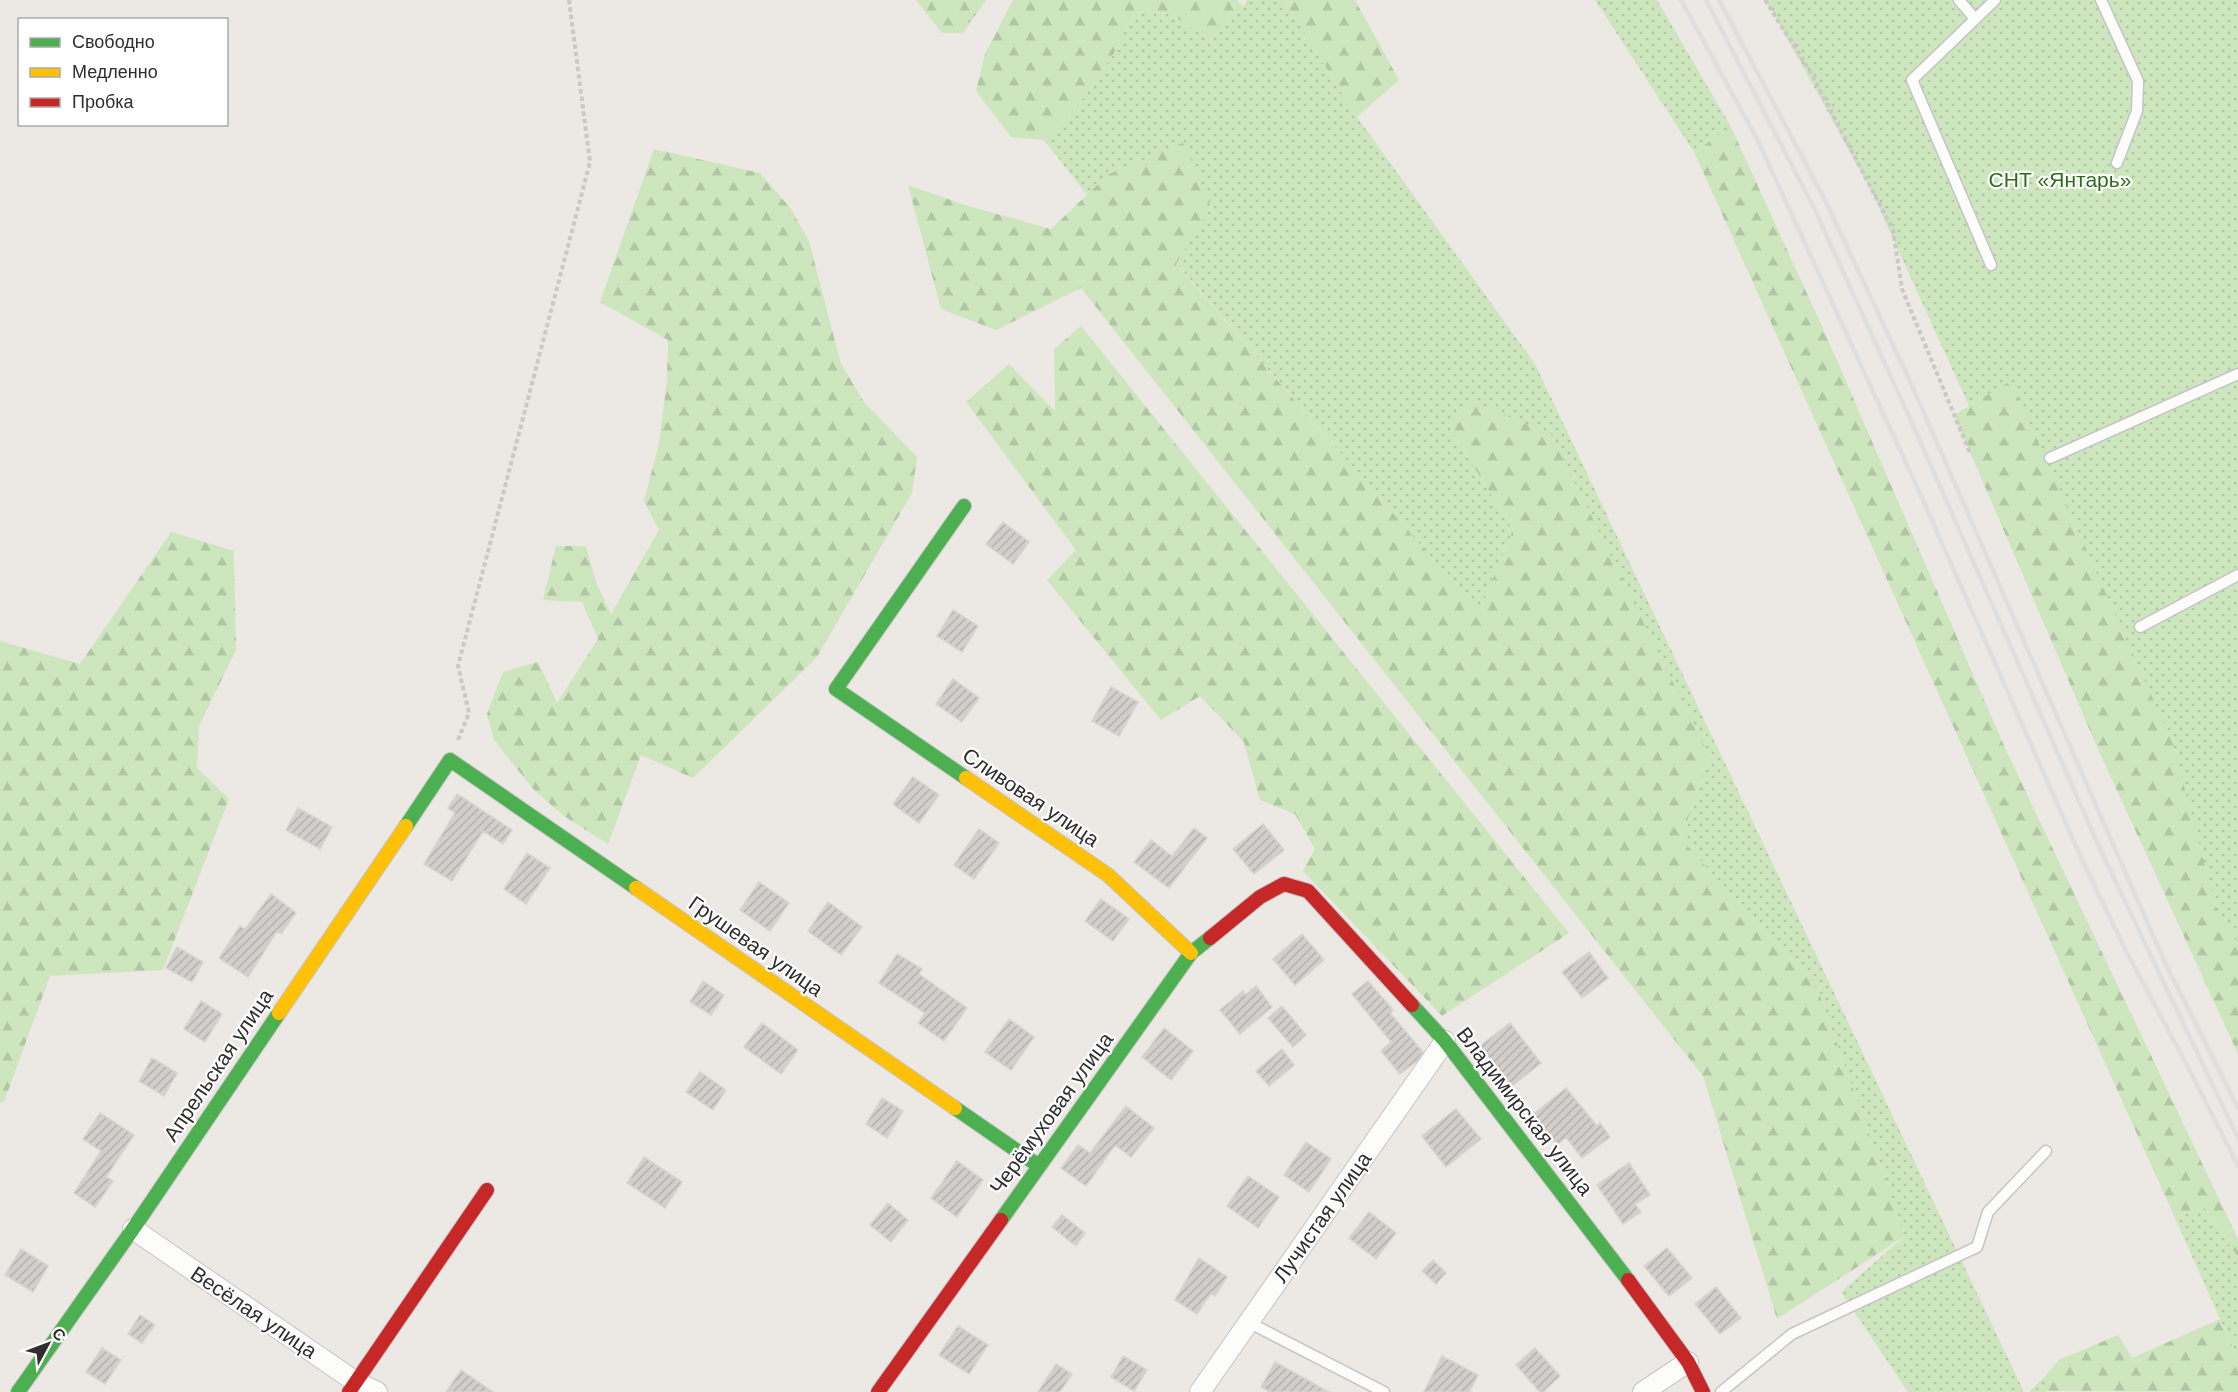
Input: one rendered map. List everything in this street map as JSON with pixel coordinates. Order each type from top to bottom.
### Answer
[{"type":"street","name":"Сливовая улица","points":[[964,506],[836,689],[1108,875],[1191,953]]},
{"type":"street","name":"Грушевая улица","points":[[450,760],[1039,1166]]},
{"type":"street","name":"Апрельская улица","points":[[18,1392],[133,1229],[450,760]]},
{"type":"street","name":"Черёмуховая улица","points":[[878,1392],[1191,953],[1260,897],[1284,884]]},
{"type":"street","name":"Владимирская улица","points":[[1284,884],[1308,891],[1445,1041],[1593,1233],[1688,1362],[1703,1392]]},
{"type":"street","name":"Лучистая улица","points":[[1200,1392],[1445,1041]]},
{"type":"street","points":[[352,1387],[487,1190]]},
{"type":"street","name":"Весёлая улица","points":[[133,1229],[352,1387],[377,1392]]},
{"type":"street","points":[[1643,1392],[1688,1362]]},
{"type":"lane","points":[[1959,0],[1975,19]]},
{"type":"lane","points":[[1991,265],[1912,80],[1995,0]]},
{"type":"lane","points":[[2101,0],[2138,81],[2137,111],[2117,163]]},
{"type":"lane","points":[[2050,458],[2238,374]]},
{"type":"lane","points":[[2140,627],[2238,575]]},
{"type":"lane","points":[[1721,1392],[1792,1334],[1977,1247],[1988,1212],[2046,1151]]},
{"type":"lane","points":[[1248,1322],[1384,1392]]},
{"type":"path","points":[[450,760],[470,714],[458,666],[590,162],[569,0]]},
{"type":"path","points":[[1765,0],[1810,71],[1893,230],[1902,289],[1970,453]]},
{"type":"green space","points":[[916,0],[977,0],[963,33],[942,33]]},
{"type":"green space","points":[[977,0],[986,0],[963,33]]},
{"type":"green space","points":[[1013,0],[1237,0],[1243,7],[1211,40],[1170,14],[1134,12],[1114,53],[1078,105],[1044,140],[1011,137],[976,91],[985,54]]},
{"type":"green space","points":[[1247,0],[1284,0],[1357,117],[1535,364],[2024,1392],[1908,1392],[1841,1292],[1905,1236],[1818,990],[1681,839],[1709,756],[1449,426],[1513,530],[1479,613],[1176,263],[1211,207],[1109,174],[1087,195],[1044,140],[1078,105],[1114,53],[1134,12],[1170,14],[1211,40]]},
{"type":"green space","points":[[1284,0],[1355,0],[1399,80],[1357,117]]},
{"type":"green space","points":[[1595,0],[1657,0],[1731,127],[1694,152]]},
{"type":"green space","name":"СНТ «Янтарь»","points":[[1766,0],[2238,0],[2238,999],[1872,192]]},
{"type":"green space","points":[[1731,127],[1825,333],[2005,748],[2238,1239],[2238,1257],[2204,1207],[2175,1218],[1694,152]]},
{"type":"green space","points":[[1185,142],[1211,207],[1176,264],[1479,612],[1513,530],[1449,426],[1472,402],[1551,434],[1709,756],[1681,839],[1818,990],[1905,1236],[1777,1319],[1703,1076],[1081,288],[996,330],[941,309],[908,185],[968,206],[1051,229],[1109,174]]},
{"type":"green space","points":[[654,149],[760,173],[791,209],[809,241],[841,364],[864,402],[917,457],[912,493],[817,657],[693,778],[641,755],[608,844],[564,816],[534,790],[494,740],[487,714],[503,672],[538,662],[557,703],[598,639],[582,602],[543,600],[556,546],[586,546],[596,582],[611,614],[659,530],[644,501],[659,443],[667,381],[668,340],[600,302]]},
{"type":"green space","points":[[1081,326],[1569,933],[1442,1016],[1303,871],[1315,849],[1295,814],[1260,800],[1244,742],[1200,696],[1161,720],[1047,580],[1076,550],[966,402],[1009,364],[1055,411],[1054,349]]},
{"type":"green space","points":[[2011,381],[2173,744],[2216,908],[2238,944],[2238,1054],[2098,749],[1954,415]]},
{"type":"green space","points":[[171,532],[234,551],[236,650],[199,726],[197,768],[229,799],[163,970],[50,976],[4,1102],[0,1102],[0,641],[80,664]]},
{"type":"green space","points":[[2204,1207],[2238,1257],[2238,1359],[2175,1218]]},
{"type":"green space","points":[[2220,1319],[2238,1359],[2238,1392],[2047,1391],[2047,1374],[2059,1360],[2118,1335],[2132,1358]]},
{"type":"green space","points":[[2047,1374],[2047,1392],[2029,1392]]},
{"type":"building","points":[[1003,522],[1029,542],[1013,564],[986,544]]},
{"type":"building","points":[[953,610],[978,626],[962,652],[937,636]]},
{"type":"building","points":[[953,679],[979,698],[962,722],[936,704]]},
{"type":"building","points":[[1111,687],[1138,702],[1119,736],[1092,721]]},
{"type":"building","points":[[913,777],[939,795],[919,823],[893,804]]},
{"type":"building","points":[[457,794],[512,830],[503,844],[483,831],[452,881],[424,864],[455,813],[448,808]]},
{"type":"building","points":[[298,808],[332,827],[320,849],[286,830]]},
{"type":"building","points":[[1263,824],[1284,850],[1254,874],[1233,849]]},
{"type":"building","points":[[1194,828],[1207,838],[1169,888],[1134,862],[1151,840],[1172,856]]},
{"type":"building","points":[[979,829],[999,843],[974,879],[954,865]]},
{"type":"building","points":[[527,853],[550,868],[526,904],[504,889]]},
{"type":"building","points":[[759,882],[789,903],[770,931],[740,910]]},
{"type":"building","points":[[271,894],[296,913],[281,934],[277,931],[248,977],[219,958],[240,926],[245,929]]},
{"type":"building","points":[[1101,899],[1129,919],[1113,941],[1085,921]]},
{"type":"building","points":[[828,902],[862,927],[841,955],[808,931]]},
{"type":"building","points":[[1302,934],[1324,960],[1295,985],[1273,959]]},
{"type":"building","points":[[177,947],[203,962],[192,982],[166,968]]},
{"type":"building","points":[[1589,952],[1608,978],[1582,998],[1562,972]]},
{"type":"building","points":[[897,954],[922,969],[919,974],[967,1008],[944,1041],[918,1023],[925,1013],[879,983]]},
{"type":"building","points":[[703,981],[724,995],[711,1015],[690,1002]]},
{"type":"building","points":[[1368,981],[1393,1010],[1390,1013],[1423,1052],[1417,1061],[1400,1074],[1381,1051],[1391,1042],[1352,994]]},
{"type":"building","points":[[1256,986],[1272,1007],[1240,1034],[1220,1010],[1243,991],[1245,995]]},
{"type":"building","points":[[201,1001],[222,1014],[205,1042],[184,1029]]},
{"type":"building","points":[[1282,1006],[1306,1035],[1293,1047],[1268,1018]]},
{"type":"building","points":[[1009,1019],[1034,1037],[1011,1070],[985,1052]]},
{"type":"building","points":[[762,1023],[798,1050],[781,1074],[744,1047]]},
{"type":"building","points":[[1510,1023],[1541,1063],[1512,1086],[1480,1046]]},
{"type":"building","points":[[1164,1028],[1193,1051],[1171,1080],[1142,1057]]},
{"type":"building","points":[[1282,1049],[1294,1065],[1269,1086],[1256,1071]]},
{"type":"building","points":[[152,1058],[177,1073],[164,1096],[139,1081]]},
{"type":"building","points":[[700,1072],[726,1090],[713,1110],[686,1092]]},
{"type":"building","points":[[1566,1088],[1597,1126],[1600,1123],[1610,1137],[1582,1158],[1566,1137],[1557,1145],[1532,1115]]},
{"type":"building","points":[[882,1098],[903,1111],[887,1138],[866,1124]]},
{"type":"building","points":[[1126,1106],[1154,1128],[1131,1157],[1115,1145],[1086,1186],[1061,1168],[1078,1145],[1090,1153]]},
{"type":"building","points":[[1456,1109],[1481,1139],[1446,1167],[1422,1136]]},
{"type":"building","points":[[100,1113],[134,1135],[106,1177],[113,1181],[95,1207],[74,1193],[101,1151],[83,1139]]},
{"type":"building","points":[[1306,1142],[1331,1159],[1309,1192],[1284,1175]]},
{"type":"building","points":[[644,1157],[682,1182],[665,1208],[627,1183]]},
{"type":"building","points":[[957,1161],[983,1180],[957,1217],[931,1198]]},
{"type":"building","points":[[1629,1163],[1650,1195],[1635,1204],[1641,1212],[1623,1224],[1597,1185]]},
{"type":"building","points":[[1248,1176],[1279,1197],[1258,1228],[1227,1206]]},
{"type":"building","points":[[888,1203],[908,1220],[891,1242],[870,1225]]},
{"type":"building","points":[[1369,1212],[1396,1233],[1376,1259],[1349,1238]]},
{"type":"building","points":[[1062,1215],[1085,1233],[1076,1246],[1052,1227]]},
{"type":"building","points":[[1667,1248],[1692,1278],[1669,1296],[1644,1266]]},
{"type":"building","points":[[21,1249],[48,1266],[33,1292],[5,1275]]},
{"type":"building","points":[[1199,1258],[1227,1277],[1215,1296],[1211,1293],[1197,1314],[1175,1300]]},
{"type":"building","points":[[1433,1260],[1446,1273],[1436,1284],[1422,1271]]},
{"type":"building","points":[[1716,1287],[1741,1318],[1720,1334],[1695,1304]]},
{"type":"building","points":[[140,1315],[155,1325],[142,1343],[128,1334]]},
{"type":"building","points":[[958,1326],[988,1345],[969,1374],[939,1355]]},
{"type":"building","points":[[102,1348],[121,1360],[105,1384],[86,1372]]},
{"type":"building","points":[[1535,1348],[1560,1376],[1543,1392],[1540,1392],[1516,1365]]},
{"type":"building","points":[[1123,1356],[1147,1370],[1134,1391],[1111,1377]]},
{"type":"building","points":[[1442,1356],[1478,1375],[1469,1392],[1424,1392]]},
{"type":"building","points":[[1275,1362],[1329,1392],[1270,1392],[1261,1387]]},
{"type":"building","points":[[1056,1364],[1072,1374],[1060,1392],[1038,1392]]},
{"type":"building","points":[[461,1370],[493,1392],[446,1392]]},
{"type":"railway","points":[[1681,0],[1757,139],[1922,498],[2083,862],[2126,951],[2238,1166]]},
{"type":"railway","points":[[1706,0],[1814,208],[1912,423],[2101,851],[2238,1138]]},
{"type":"railway","points":[[1719,0],[1826,202],[1909,379],[2166,965],[2238,1108]]},
{"type":"traffic: fast","points":[[964,506],[836,689],[966,778]]},
{"type":"traffic: fast","points":[[406,826],[450,760],[636,888]]},
{"type":"traffic: fast","points":[[1001,1220],[1191,953],[1210,938]]},
{"type":"traffic: fast","points":[[1412,1005],[1445,1041],[1628,1280]]},
{"type":"traffic: fast","points":[[18,1392],[133,1229],[279,1013]]},
{"type":"traffic: fast","points":[[955,1108],[1039,1166]]},
{"type":"traffic: slow","points":[[966,778],[1108,875],[1191,953]]},
{"type":"traffic: slow","points":[[279,1013],[406,826]]},
{"type":"traffic: slow","points":[[636,888],[955,1108]]},
{"type":"traffic: jam","points":[[1210,938],[1260,897],[1284,884],[1308,891],[1412,1005]]},
{"type":"traffic: jam","points":[[349,1392],[487,1190]]},
{"type":"traffic: jam","points":[[878,1392],[1001,1220]]},
{"type":"traffic: jam","points":[[1628,1280],[1688,1362],[1703,1392]]}]
